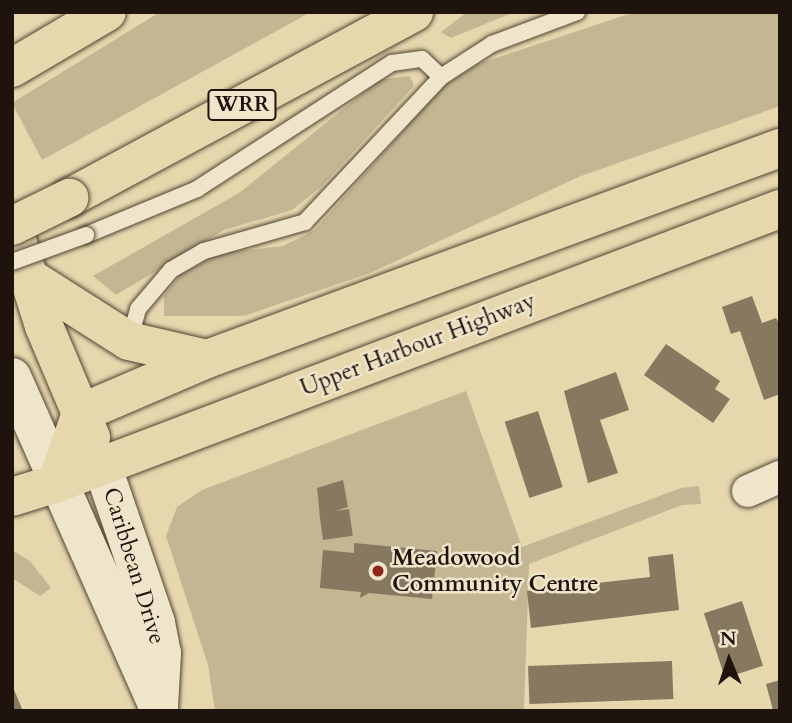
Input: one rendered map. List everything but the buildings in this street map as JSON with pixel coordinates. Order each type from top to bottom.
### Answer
[{"type":"main road","points":[[12,68],[107,12]]},
{"type":"main road","name":"WRR","points":[[12,225],[69,198],[414,12]]},
{"type":"main road","points":[[57,483],[81,413],[207,359],[780,148]]},
{"type":"main road","name":"Upper Harbour Highway","points":[[12,497],[57,483],[780,209]]},
{"type":"main road","points":[[12,225],[21,270],[102,465]]},
{"type":"main road","points":[[21,270],[129,341],[207,359]]},
{"type":"main road","name":"Caribbean Drive","points":[[12,377],[159,710]]},
{"type":"main road","name":"Caribbean Drive","points":[[102,465],[156,623],[162,653],[159,710]]},
{"type":"street","points":[[748,491],[780,477]]},
{"type":"lane","points":[[129,341],[138,309],[159,280],[204,251],[275,235],[318,213],[441,77],[492,44],[577,12]]},
{"type":"lane","points":[[21,270],[86,235],[197,189],[392,63],[422,59],[441,77]]},
{"type":"shaded area","points":[[160,12],[311,12],[42,160],[12,103]]},
{"type":"shaded area","points":[[467,12],[514,12],[451,38],[441,32]]},
{"type":"shaded area","points":[[635,12],[780,12],[780,106],[581,176],[370,273],[244,316],[164,316],[164,296],[181,274],[221,253],[283,246],[315,230],[442,87],[478,64]]},
{"type":"shaded area","points":[[410,76],[414,86],[322,186],[292,210],[224,230],[116,295],[93,276],[239,193],[379,80]]},
{"type":"shaded area","points":[[466,391],[522,547],[681,488],[699,486],[701,504],[682,505],[529,564],[524,711],[215,711],[208,665],[166,536],[177,507],[202,490]]},
{"type":"shaded area","points":[[12,550],[30,561],[51,588],[40,596],[12,578]]},
{"type":"place","name":"Meadowood Community Centre","points":[[378,571]]}]
